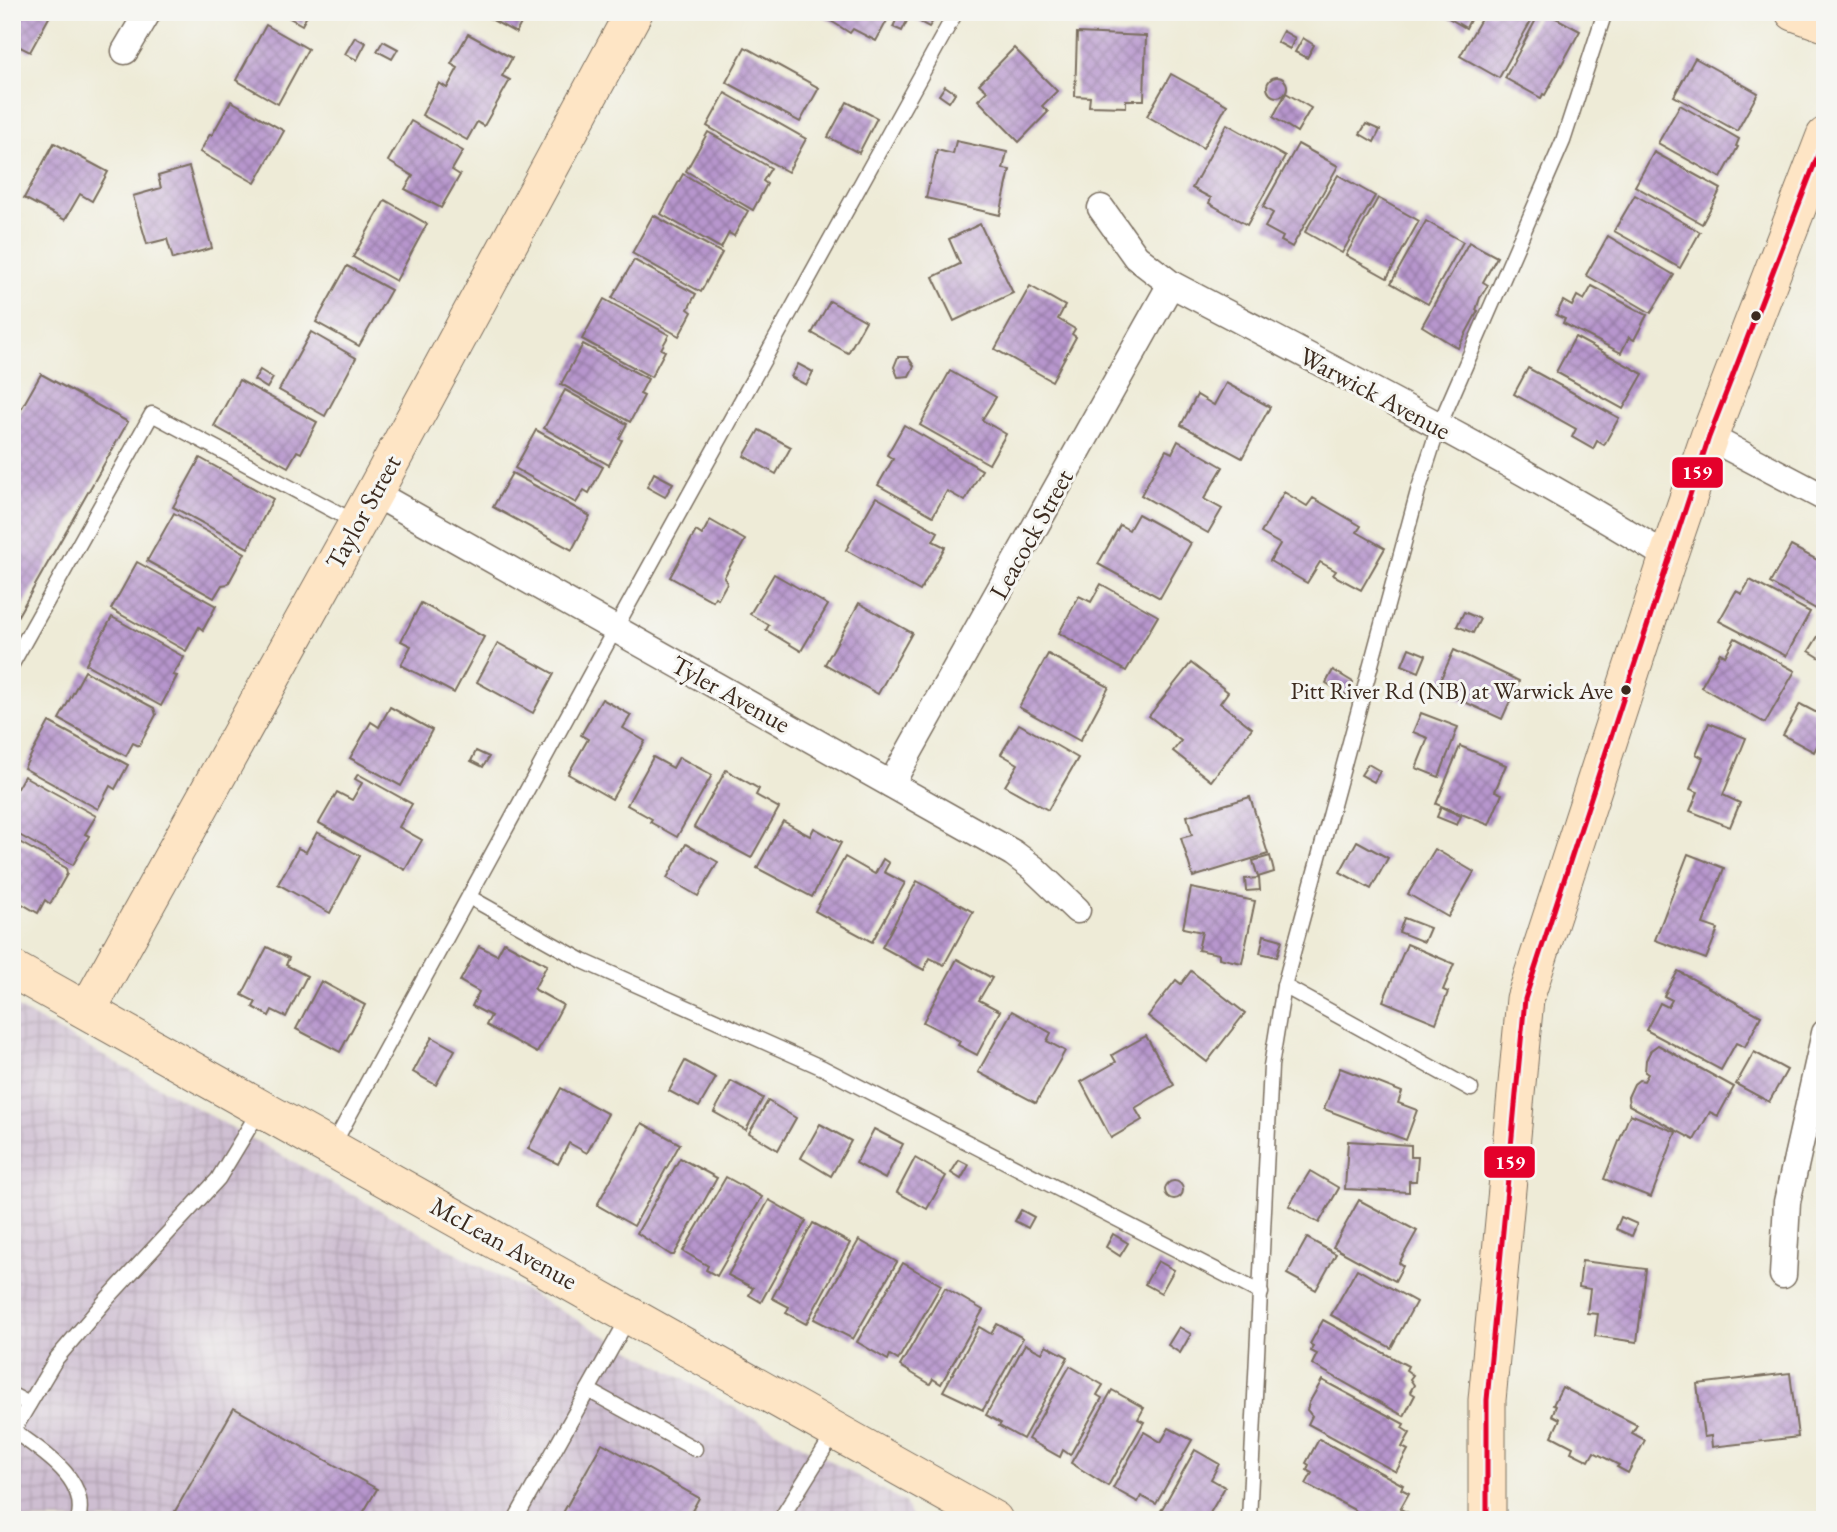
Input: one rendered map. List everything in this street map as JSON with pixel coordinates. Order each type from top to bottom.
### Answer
[{"type":"main road","name":"Taylor Street","points":[[88,1009],[365,508],[634,12]]},
{"type":"main road","points":[[1794,12],[1825,23]]},
{"type":"main road","points":[[1487,1520],[1487,1400],[1525,999],[1709,437],[1825,136]]},
{"type":"main road","name":"McLean Avenue","points":[[12,968],[994,1520]]},
{"type":"street","points":[[125,51],[148,12]]},
{"type":"street","name":"Warwick Avenue","points":[[1101,208],[1136,257],[1171,284],[1439,426],[1616,524],[1668,557]]},
{"type":"street","name":"Leacock Street","points":[[891,784],[1171,284]]},
{"type":"street","points":[[1709,437],[1825,498]]},
{"type":"street","name":"Tyler Avenue","points":[[365,508],[615,629],[891,784],[1013,853],[1077,909]]},
{"type":"street","points":[[1783,1275],[1787,1202],[1825,1033]]},
{"type":"lane","points":[[332,1147],[956,12]]},
{"type":"lane","points":[[1249,1520],[1271,1066],[1284,986],[1418,491],[1439,426],[1563,141],[1605,12]]},
{"type":"lane","points":[[12,664],[152,414],[365,508]]},
{"type":"lane","points":[[469,897],[583,961],[823,1068],[1261,1293]]},
{"type":"lane","points":[[1284,986],[1471,1089]]},
{"type":"lane","points":[[78,1520],[82,1508],[74,1486],[57,1463],[13,1432],[56,1359],[106,1300],[218,1179],[261,1107]]},
{"type":"lane","points":[[515,1520],[631,1314]]},
{"type":"lane","points":[[588,1390],[695,1449]]},
{"type":"lane","points":[[12,1395],[29,1404]]},
{"type":"lane","points":[[780,1520],[836,1430]]},
{"type":"shaded area","points":[[12,1005],[904,1502],[914,1520],[12,1520]]},
{"type":"building","points":[[12,12],[52,12],[30,52],[12,43]]},
{"type":"building","points":[[279,12],[309,12],[302,25]]},
{"type":"building","points":[[478,12],[527,12],[516,33]]},
{"type":"building","points":[[817,12],[880,12],[889,17],[876,41],[853,29],[850,33]]},
{"type":"building","points":[[921,12],[935,18],[929,27],[916,20]]},
{"type":"building","points":[[1438,12],[1474,12],[1466,28]]},
{"type":"building","points":[[1485,12],[1536,12],[1499,78],[1460,56]]},
{"type":"building","points":[[1540,12],[1545,12],[1580,31],[1541,98],[1505,78]]},
{"type":"building","points":[[899,14],[908,19],[902,31],[893,27]]},
{"type":"building","points":[[266,25],[308,49],[278,104],[236,80]]},
{"type":"building","points":[[1283,31],[1295,38],[1290,49],[1277,42]]},
{"type":"building","points":[[1077,33],[1146,36],[1144,100],[1126,100],[1126,107],[1089,106],[1090,97],[1075,96]]},
{"type":"building","points":[[468,34],[512,58],[502,76],[510,80],[484,126],[477,122],[467,140],[422,115],[439,83],[447,88],[458,68],[451,64]]},
{"type":"building","points":[[355,37],[366,43],[357,60],[345,54]]},
{"type":"building","points":[[1303,38],[1314,45],[1307,58],[1295,52]]},
{"type":"building","points":[[383,41],[398,49],[392,59],[377,51]]},
{"type":"building","points":[[745,47],[819,88],[800,122],[726,82]]},
{"type":"building","points":[[1014,48],[1057,91],[1042,106],[1048,112],[1019,142],[978,100],[987,91],[979,84]]},
{"type":"building","points":[[1695,58],[1758,93],[1737,131],[1674,96]]},
{"type":"building","points":[[1171,74],[1227,105],[1203,148],[1147,116]]},
{"type":"building","points":[[1277,77],[1284,80],[1287,87],[1284,94],[1277,97],[1270,94],[1267,87],[1270,80]]},
{"type":"building","points":[[945,86],[955,93],[949,102],[939,95]]},
{"type":"building","points":[[725,93],[806,139],[788,172],[707,126]]},
{"type":"building","points":[[1286,93],[1311,108],[1297,132],[1273,117]]},
{"type":"building","points":[[231,101],[284,131],[255,183],[200,152]]},
{"type":"building","points":[[847,102],[877,118],[859,153],[828,137]]},
{"type":"building","points":[[1680,105],[1739,139],[1736,146],[1738,147],[1721,178],[1658,143]]},
{"type":"building","points":[[411,121],[463,151],[452,170],[460,175],[441,208],[405,189],[413,176],[388,161]]},
{"type":"building","points":[[1227,124],[1285,157],[1247,225],[1209,203],[1211,198],[1192,188]]},
{"type":"building","points":[[1366,124],[1380,130],[1374,142],[1360,134]]},
{"type":"building","points":[[708,132],[771,168],[763,181],[767,184],[753,210],[686,171]]},
{"type":"building","points":[[956,141],[1007,152],[1003,169],[1010,170],[1000,215],[926,198],[937,150],[953,154]]},
{"type":"building","points":[[54,143],[108,172],[92,201],[80,194],[65,220],[24,198]]},
{"type":"building","points":[[1298,144],[1338,166],[1292,247],[1281,241],[1283,237],[1265,227],[1273,213],[1263,207]]},
{"type":"building","points":[[1654,152],[1721,189],[1702,224],[1635,186]]},
{"type":"building","points":[[189,167],[212,248],[173,259],[167,239],[147,244],[133,196],[161,188],[158,176]]},
{"type":"building","points":[[683,174],[748,211],[734,236],[729,233],[721,248],[661,214]]},
{"type":"building","points":[[1338,175],[1375,196],[1342,253],[1305,232]]},
{"type":"building","points":[[1635,195],[1700,232],[1680,268],[1614,231]]},
{"type":"building","points":[[1378,198],[1419,221],[1387,278],[1346,255]]},
{"type":"building","points":[[385,200],[427,224],[396,281],[353,257]]},
{"type":"building","points":[[653,215],[722,253],[701,292],[632,253]]},
{"type":"building","points":[[1426,221],[1463,242],[1428,304],[1391,283]]},
{"type":"building","points":[[980,224],[1013,293],[954,321],[933,277],[960,264],[949,239]]},
{"type":"building","points":[[1608,236],[1674,275],[1651,313],[1586,275]]},
{"type":"building","points":[[1469,242],[1497,257],[1483,282],[1488,285],[1480,298],[1476,310],[1478,311],[1458,348],[1422,326]]},
{"type":"building","points":[[634,260],[696,294],[688,309],[692,312],[679,336],[612,298]]},
{"type":"building","points":[[347,266],[391,290],[359,346],[316,322]]},
{"type":"building","points":[[1030,286],[1065,306],[1058,319],[1075,329],[1072,334],[1076,337],[1052,381],[995,349]]},
{"type":"building","points":[[1592,286],[1647,315],[1634,340],[1629,337],[1621,353],[1563,323],[1565,319],[1556,315],[1563,301],[1572,306],[1577,296],[1584,300]]},
{"type":"building","points":[[604,299],[669,335],[661,349],[665,351],[651,377],[582,339]]},
{"type":"building","points":[[830,301],[866,321],[848,353],[812,333]]},
{"type":"building","points":[[311,332],[356,358],[325,416],[279,390]]},
{"type":"building","points":[[1575,337],[1643,374],[1623,409],[1556,372]]},
{"type":"building","points":[[583,344],[648,379],[640,394],[644,396],[630,422],[561,384]]},
{"type":"building","points":[[898,357],[908,357],[914,366],[909,376],[898,377],[894,367]]},
{"type":"building","points":[[798,364],[813,372],[806,385],[791,377]]},
{"type":"building","points":[[1528,368],[1619,418],[1604,445],[1597,441],[1593,449],[1572,437],[1576,429],[1514,394]]},
{"type":"building","points":[[260,370],[273,378],[267,388],[254,380]]},
{"type":"building","points":[[950,371],[996,397],[982,420],[1006,434],[989,464],[920,425]]},
{"type":"building","points":[[41,374],[128,422],[12,626],[12,425]]},
{"type":"building","points":[[239,380],[317,422],[301,453],[297,451],[288,467],[214,426]]},
{"type":"building","points":[[1226,383],[1270,407],[1242,458],[1181,425],[1197,395],[1214,405]]},
{"type":"building","points":[[565,390],[627,424],[609,465],[544,428]]},
{"type":"building","points":[[904,425],[982,470],[965,501],[947,491],[933,516],[878,485],[893,459],[887,455]]},
{"type":"building","points":[[536,430],[603,467],[589,493],[584,490],[576,503],[515,468]]},
{"type":"building","points":[[759,430],[791,447],[776,474],[744,456]]},
{"type":"building","points":[[1178,441],[1223,467],[1204,499],[1222,509],[1208,533],[1141,495],[1166,450],[1172,453]]},
{"type":"building","points":[[200,458],[273,499],[248,548],[173,507]]},
{"type":"building","points":[[512,473],[590,516],[572,550],[493,507]]},
{"type":"building","points":[[654,473],[673,483],[665,497],[647,487]]},
{"type":"building","points":[[1284,492],[1307,506],[1313,498],[1361,526],[1357,532],[1385,548],[1361,590],[1333,575],[1336,571],[1320,562],[1307,583],[1270,561],[1280,544],[1261,533]]},
{"type":"building","points":[[876,497],[938,532],[933,541],[945,547],[920,591],[846,550]]},
{"type":"building","points":[[174,513],[245,553],[228,584],[222,585],[214,598],[147,561]]},
{"type":"building","points":[[1138,514],[1191,543],[1160,598],[1098,564],[1120,525],[1129,530]]},
{"type":"building","points":[[710,520],[745,540],[724,577],[727,583],[718,599],[715,597],[713,601],[670,577],[696,531],[702,535]]},
{"type":"building","points":[[1791,546],[1825,564],[1825,614],[1770,583]]},
{"type":"building","points":[[137,562],[216,606],[203,630],[199,627],[186,651],[111,609]]},
{"type":"building","points":[[774,574],[828,605],[801,651],[766,630],[769,625],[750,614]]},
{"type":"building","points":[[1750,580],[1810,612],[1786,656],[1719,621],[1736,591],[1742,594]]},
{"type":"building","points":[[1101,584],[1158,616],[1126,671],[1059,633],[1079,596],[1091,602]]},
{"type":"building","points":[[421,603],[484,637],[454,693],[401,665],[411,646],[401,641]]},
{"type":"building","points":[[859,603],[912,633],[878,694],[825,664]]},
{"type":"building","points":[[1464,612],[1480,619],[1473,633],[1457,626]]},
{"type":"building","points":[[112,617],[184,657],[173,675],[177,676],[161,706],[86,664]]},
{"type":"building","points":[[1825,625],[1825,661],[1809,651]]},
{"type":"building","points":[[1735,638],[1795,671],[1765,723],[1701,687],[1720,653],[1725,656]]},
{"type":"building","points":[[498,643],[554,674],[533,713],[477,682]]},
{"type":"building","points":[[1409,648],[1426,655],[1419,672],[1402,665]]},
{"type":"building","points":[[1454,650],[1519,681],[1502,719],[1436,689]]},
{"type":"building","points":[[1048,654],[1109,687],[1080,741],[1019,707]]},
{"type":"building","points":[[1191,663],[1228,692],[1220,703],[1252,728],[1211,781],[1173,751],[1181,741],[1149,716]]},
{"type":"building","points":[[1333,670],[1353,682],[1346,695],[1326,683]]},
{"type":"building","points":[[85,671],[154,708],[156,715],[139,746],[133,743],[126,756],[59,719]]},
{"type":"building","points":[[602,699],[631,715],[623,728],[645,741],[612,799],[568,774],[588,739],[581,735]]},
{"type":"building","points":[[1800,704],[1825,717],[1825,731],[1814,752],[1783,735]]},
{"type":"building","points":[[390,707],[432,730],[401,786],[350,758],[371,722],[379,727]]},
{"type":"building","points":[[1421,713],[1458,727],[1439,777],[1416,768],[1428,738],[1413,732]]},
{"type":"building","points":[[49,722],[128,765],[115,789],[110,786],[98,809],[24,768]]},
{"type":"building","points":[[1709,723],[1746,738],[1723,795],[1740,803],[1730,827],[1690,811],[1698,792],[1690,789],[1703,758],[1696,754]]},
{"type":"building","points":[[1019,724],[1078,758],[1048,810],[1005,786],[1018,764],[1001,754]]},
{"type":"building","points":[[1460,746],[1506,765],[1495,791],[1502,794],[1489,825],[1436,804]]},
{"type":"building","points":[[476,751],[489,757],[483,767],[471,761]]},
{"type":"building","points":[[653,757],[673,768],[679,757],[712,775],[677,837],[627,805]]},
{"type":"building","points":[[1368,764],[1380,771],[1374,782],[1361,775]]},
{"type":"building","points":[[726,770],[759,789],[756,795],[779,808],[751,858],[694,827]]},
{"type":"building","points":[[358,774],[412,804],[399,827],[422,840],[405,870],[319,823],[337,792],[352,800],[362,783],[355,779]]},
{"type":"building","points":[[24,776],[96,816],[85,834],[89,836],[73,865],[12,831],[12,797]]},
{"type":"building","points":[[1250,797],[1268,854],[1193,877],[1181,838],[1192,835],[1187,816]]},
{"type":"building","points":[[1441,807],[1461,816],[1457,825],[1437,817]]},
{"type":"building","points":[[783,821],[810,836],[814,828],[841,843],[812,897],[757,868]]},
{"type":"building","points":[[317,832],[360,856],[330,913],[278,884],[298,848],[306,852]]},
{"type":"building","points":[[12,838],[66,868],[67,874],[50,904],[45,900],[38,913],[12,898]]},
{"type":"building","points":[[1357,841],[1388,858],[1371,889],[1340,872]]},
{"type":"building","points":[[686,844],[718,862],[698,896],[667,878]]},
{"type":"building","points":[[1435,849],[1474,872],[1448,917],[1408,894]]},
{"type":"building","points":[[1688,854],[1724,868],[1703,924],[1718,929],[1706,959],[1655,940]]},
{"type":"building","points":[[1270,856],[1274,872],[1258,877],[1253,861]]},
{"type":"building","points":[[845,857],[875,874],[883,859],[889,863],[884,872],[905,883],[872,942],[815,911]]},
{"type":"building","points":[[1259,878],[1260,890],[1246,891],[1245,879]]},
{"type":"building","points":[[917,881],[973,912],[944,965],[930,958],[924,970],[882,947]]},
{"type":"building","points":[[1191,888],[1255,901],[1242,963],[1219,958],[1219,954],[1198,950],[1202,932],[1183,928]]},
{"type":"building","points":[[1404,918],[1430,928],[1424,942],[1399,932]]},
{"type":"building","points":[[1264,935],[1282,940],[1277,957],[1260,953]]},
{"type":"building","points":[[504,942],[547,965],[534,989],[563,1005],[537,1053],[486,1025],[491,1016],[472,1006],[479,992],[460,981],[479,946],[497,955]]},
{"type":"building","points":[[1407,944],[1454,964],[1443,990],[1448,992],[1436,1023],[1383,1001]]},
{"type":"building","points":[[267,947],[289,958],[286,965],[307,976],[286,1017],[272,1010],[269,1016],[253,1007],[256,1002],[242,995]]},
{"type":"building","points":[[957,959],[992,978],[979,1000],[1000,1011],[977,1055],[958,1045],[960,1041],[923,1022]]},
{"type":"building","points":[[1191,971],[1245,1013],[1207,1062],[1148,1016],[1176,980],[1181,984]]},
{"type":"building","points":[[1678,971],[1761,1016],[1745,1047],[1736,1043],[1721,1070],[1646,1030],[1660,1003],[1668,1007],[1672,1000],[1664,996]]},
{"type":"building","points":[[321,981],[365,1005],[340,1052],[296,1029]]},
{"type":"building","points":[[1012,1011],[1051,1033],[1047,1041],[1065,1051],[1036,1103],[978,1072]]},
{"type":"building","points":[[1146,1036],[1174,1085],[1135,1108],[1142,1120],[1111,1138],[1081,1082],[1116,1062],[1112,1055]]},
{"type":"building","points":[[432,1037],[455,1050],[436,1085],[413,1072]]},
{"type":"building","points":[[1658,1045],[1734,1087],[1718,1116],[1710,1112],[1694,1140],[1629,1105],[1628,1097],[1634,1084],[1639,1080],[1644,1081],[1648,1074],[1645,1072],[1646,1060],[1651,1050]]},
{"type":"building","points":[[1754,1052],[1787,1070],[1769,1102],[1736,1084]]},
{"type":"building","points":[[685,1061],[716,1078],[699,1107],[669,1091]]},
{"type":"building","points":[[1340,1068],[1402,1092],[1398,1103],[1417,1110],[1406,1140],[1324,1109]]},
{"type":"building","points":[[731,1081],[763,1098],[746,1130],[714,1112]]},
{"type":"building","points":[[561,1088],[608,1114],[587,1153],[569,1143],[558,1164],[528,1149]]},
{"type":"building","points":[[768,1101],[796,1118],[778,1150],[749,1133]]},
{"type":"building","points":[[1630,1114],[1676,1132],[1651,1197],[1604,1179]]},
{"type":"building","points":[[642,1123],[680,1144],[634,1226],[597,1205]]},
{"type":"building","points":[[820,1124],[851,1141],[831,1176],[801,1158]]},
{"type":"building","points":[[874,1129],[903,1144],[885,1179],[856,1163]]},
{"type":"building","points":[[1348,1141],[1411,1145],[1411,1157],[1418,1157],[1416,1181],[1409,1181],[1409,1192],[1345,1189]]},
{"type":"building","points":[[680,1158],[717,1178],[674,1255],[671,1255],[637,1233]]},
{"type":"building","points":[[915,1158],[946,1176],[927,1209],[897,1192]]},
{"type":"building","points":[[959,1160],[969,1165],[961,1179],[951,1173]]},
{"type":"building","points":[[1310,1171],[1339,1188],[1319,1223],[1289,1206]]},
{"type":"building","points":[[726,1177],[762,1197],[717,1276],[706,1270],[708,1266],[683,1251]]},
{"type":"building","points":[[1174,1181],[1180,1184],[1183,1190],[1180,1196],[1174,1199],[1168,1196],[1165,1190],[1168,1184]]},
{"type":"building","points":[[769,1200],[806,1221],[761,1302],[749,1295],[753,1288],[728,1275]]},
{"type":"building","points":[[1359,1200],[1417,1231],[1399,1263],[1403,1266],[1395,1281],[1333,1247]]},
{"type":"building","points":[[1021,1210],[1034,1217],[1028,1228],[1015,1221]]},
{"type":"building","points":[[1621,1217],[1637,1224],[1632,1236],[1616,1229]]},
{"type":"building","points":[[813,1223],[850,1243],[806,1324],[786,1313],[789,1307],[772,1298]]},
{"type":"building","points":[[1113,1234],[1128,1243],[1120,1256],[1106,1247]]},
{"type":"building","points":[[1307,1238],[1336,1254],[1316,1290],[1287,1274]]},
{"type":"building","points":[[859,1240],[897,1262],[853,1339],[814,1319]]},
{"type":"building","points":[[1158,1261],[1174,1270],[1161,1293],[1145,1284]]},
{"type":"building","points":[[1582,1261],[1646,1269],[1637,1342],[1595,1336],[1598,1314],[1587,1313],[1590,1289],[1579,1287]]},
{"type":"building","points":[[903,1263],[941,1285],[898,1360],[890,1355],[888,1360],[857,1342]]},
{"type":"building","points":[[1357,1269],[1416,1302],[1391,1348],[1331,1315]]},
{"type":"building","points":[[945,1288],[983,1310],[941,1384],[933,1379],[930,1384],[900,1366]]},
{"type":"building","points":[[1323,1320],[1408,1366],[1406,1370],[1413,1375],[1410,1379],[1414,1385],[1410,1392],[1415,1395],[1404,1416],[1312,1364],[1317,1354],[1311,1351],[1313,1346],[1310,1344]]},
{"type":"building","points":[[997,1324],[1023,1338],[983,1410],[943,1391],[979,1327],[991,1334]]},
{"type":"building","points":[[1179,1327],[1191,1334],[1180,1353],[1168,1345]]},
{"type":"building","points":[[1025,1344],[1042,1353],[1046,1345],[1068,1357],[1023,1439],[999,1426],[1001,1423],[986,1415]]},
{"type":"building","points":[[1070,1366],[1103,1385],[1097,1395],[1102,1398],[1070,1455],[1063,1450],[1060,1457],[1028,1439]]},
{"type":"building","points":[[1790,1373],[1798,1437],[1712,1447],[1711,1436],[1704,1437],[1697,1384]]},
{"type":"building","points":[[1322,1380],[1404,1424],[1402,1428],[1410,1433],[1402,1447],[1408,1450],[1396,1472],[1308,1424],[1312,1416],[1307,1410],[1309,1403]]},
{"type":"building","points":[[1562,1387],[1637,1425],[1632,1433],[1645,1440],[1628,1473],[1594,1452],[1589,1461],[1571,1452],[1573,1447],[1552,1436],[1560,1419],[1552,1415],[1556,1406],[1553,1405]]},
{"type":"building","points":[[1112,1390],[1144,1408],[1138,1419],[1144,1422],[1108,1486],[1071,1463]]},
{"type":"building","points":[[234,1408],[377,1489],[359,1520],[170,1520]]},
{"type":"building","points":[[1169,1428],[1192,1440],[1156,1504],[1141,1496],[1138,1502],[1113,1488],[1144,1432],[1161,1442]]},
{"type":"building","points":[[1319,1439],[1403,1485],[1401,1489],[1409,1493],[1400,1509],[1409,1513],[1406,1520],[1373,1520],[1306,1484],[1312,1473],[1307,1470],[1309,1465],[1306,1463]]},
{"type":"building","points":[[602,1443],[699,1498],[687,1520],[559,1520]]},
{"type":"building","points":[[1195,1450],[1219,1464],[1211,1479],[1225,1487],[1206,1520],[1164,1520],[1158,1516]]},
{"type":"transit line","name":"159","points":[[1487,1520],[1487,1400],[1525,999],[1709,437],[1825,137]]},
{"type":"place","name":"Pitt River Rd (NB) at Warwick Ave","points":[[1626,690]]}]
